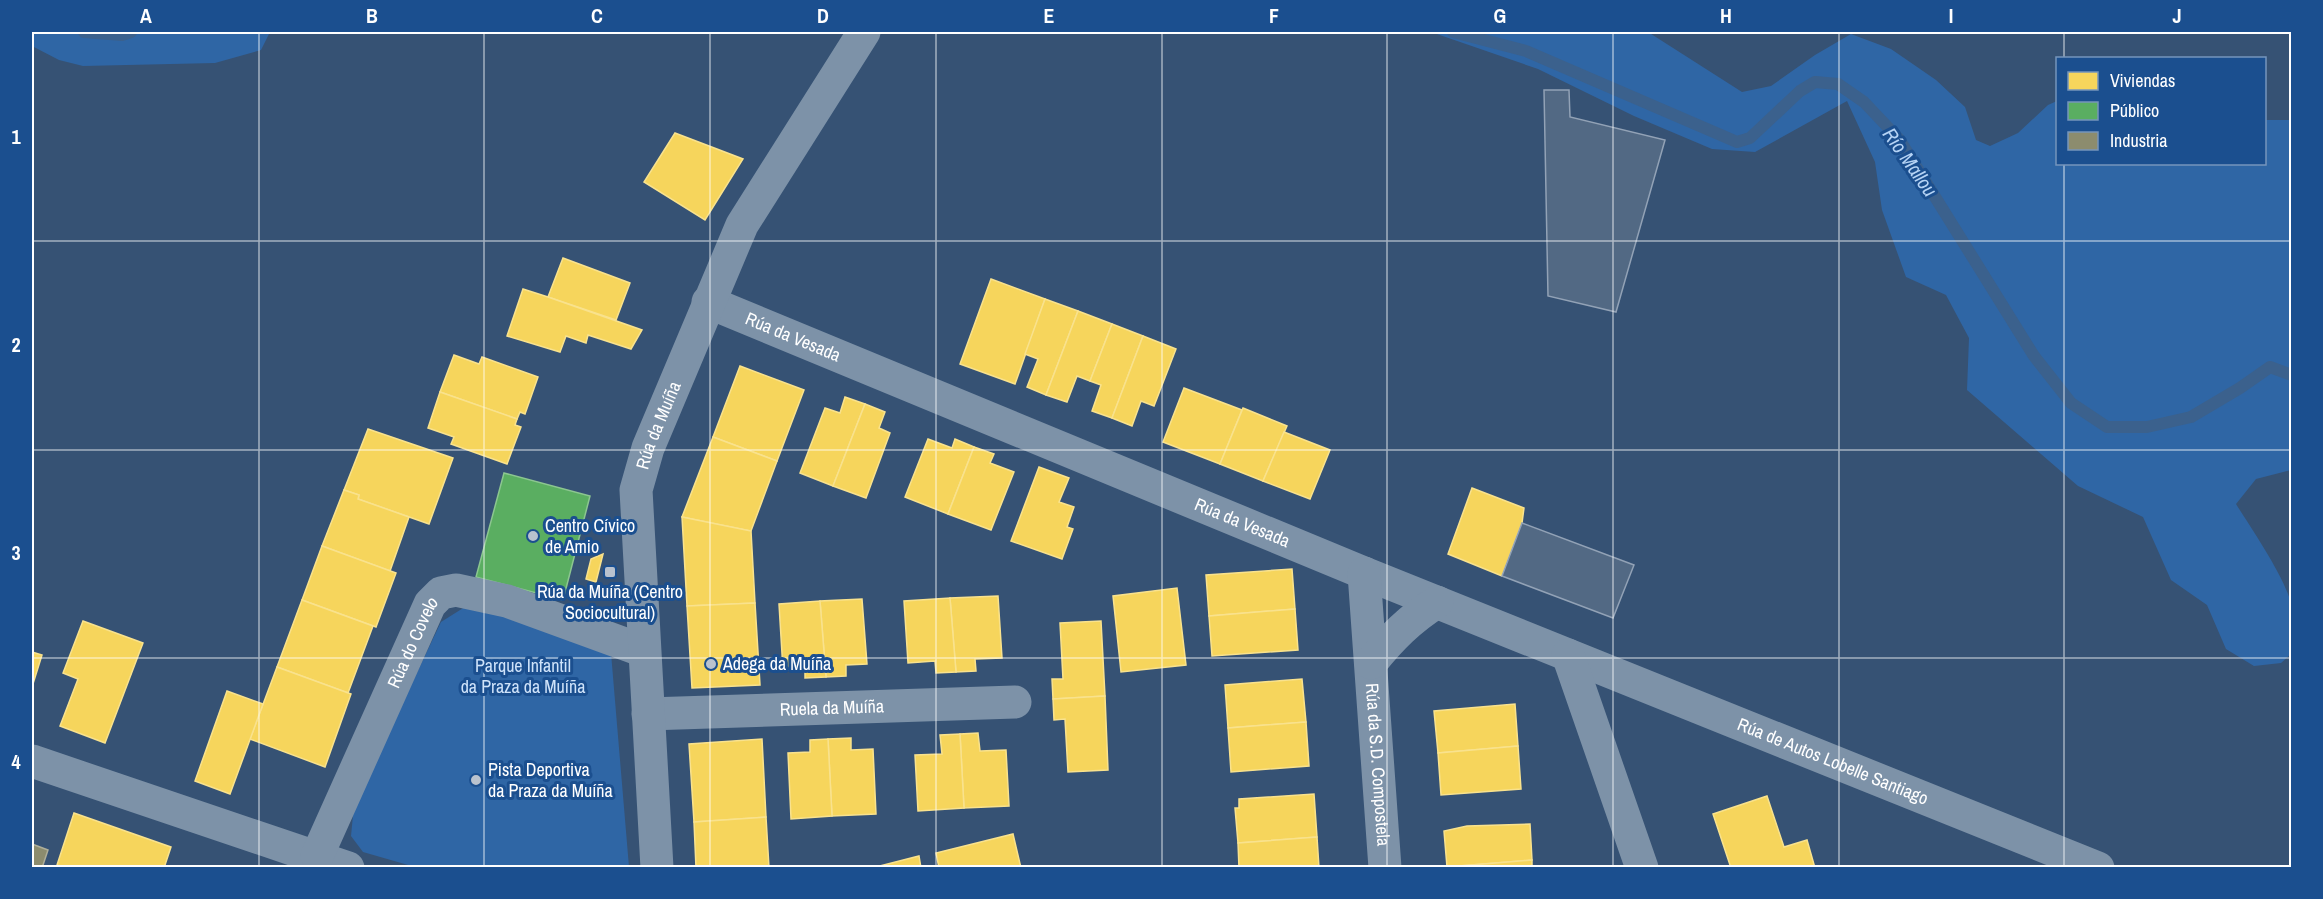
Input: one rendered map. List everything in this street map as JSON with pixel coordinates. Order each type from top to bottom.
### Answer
[{"type":"street","name":"Rúa da Muíña","points":[[657,867],[636,490],[648,448],[742,225],[864,32]]},
{"type":"street","name":"Rúa da Vesada","points":[[708,302],[1568,655]]},
{"type":"street","name":"Rúa da S.D. Compostela","points":[[1364,573],[1385,867]]},
{"type":"street","name":"Rúa do Covelo","points":[[317,856],[430,604],[441,593],[456,590],[507,601],[644,651]]},
{"type":"street","name":"Rúa da S.D. Compostela","points":[[1371,663],[1401,628],[1413,617],[1437,602]]},
{"type":"street","points":[[1568,655],[1642,867]]},
{"type":"street","name":"Rúa de Autos Lobelle Santiago","points":[[1568,655],[2098,867]]},
{"type":"street","name":"Ruela da Muíña","points":[[648,714],[1015,702]]},
{"type":"street","points":[[32,761],[348,867]]},
{"type":"green space","points":[[32,32],[270,32],[261,50],[215,63],[83,66],[59,60],[32,46]]},
{"type":"green space","points":[[1420,32],[1648,32],[1742,92],[1771,86],[1815,55],[1851,34],[1891,49],[1936,80],[1965,107],[1976,140],[1990,146],[2018,133],[2048,105],[2056,101],[2056,165],[2266,165],[2266,120],[2291,120],[2291,470],[2256,479],[2236,504],[2268,554],[2289,596],[2293,619],[2291,654],[2281,663],[2254,666],[2226,649],[2207,605],[2171,580],[2143,517],[2078,486],[1967,390],[1969,338],[1946,295],[1906,277],[1882,210],[1875,162],[1847,101],[1755,152],[1712,149],[1634,116],[1538,69],[1434,33]]},
{"type":"green space","name":"Parque Infantil da Praza da Muíña","points":[[468,605],[596,642],[611,653],[629,867],[415,867],[363,852],[351,836],[354,805],[441,622]]},
{"type":"building: Viviendas","points":[[675,133],[743,159],[705,220],[644,182]]},
{"type":"building: Viviendas","points":[[563,258],[630,283],[616,320],[548,297]]},
{"type":"building: Viviendas","points":[[991,279],[1045,299],[1015,384],[960,364]]},
{"type":"building: Viviendas","points":[[523,289],[642,330],[631,349],[588,335],[586,343],[566,336],[560,352],[507,336]]},
{"type":"building: Viviendas","points":[[1045,299],[1078,311],[1046,395],[1027,387],[1038,359],[1025,354]]},
{"type":"building: Viviendas","points":[[1078,311],[1112,324],[1090,381],[1077,376],[1067,402],[1046,395]]},
{"type":"building: Viviendas","points":[[1112,324],[1143,336],[1112,418],[1092,411],[1101,385],[1090,381]]},
{"type":"building: Viviendas","points":[[1143,336],[1176,349],[1154,406],[1141,401],[1132,426],[1112,418]]},
{"type":"building: Viviendas","points":[[454,355],[479,364],[482,357],[538,377],[525,414],[520,412],[517,419],[440,392]]},
{"type":"building: Viviendas","points":[[740,366],[804,390],[777,461],[713,437]]},
{"type":"building: Viviendas","points":[[1184,388],[1242,410],[1220,464],[1163,442]]},
{"type":"building: Viviendas","points":[[440,392],[517,419],[515,425],[521,427],[507,464],[451,444],[454,437],[428,428]]},
{"type":"building: Viviendas","points":[[845,397],[865,404],[833,486],[800,473],[825,408],[840,413]]},
{"type":"building: Viviendas","points":[[865,404],[885,412],[879,428],[890,433],[866,498],[833,486]]},
{"type":"building: Viviendas","points":[[1243,408],[1287,426],[1263,481],[1220,464]]},
{"type":"building: Viviendas","points":[[368,429],[453,458],[429,524],[358,499],[359,495],[344,490]]},
{"type":"building: Viviendas","points":[[1284,432],[1330,450],[1310,499],[1263,481]]},
{"type":"building: Viviendas","points":[[713,437],[777,461],[751,531],[682,517]]},
{"type":"building: Viviendas","points":[[928,439],[952,448],[955,439],[974,447],[948,514],[905,497]]},
{"type":"building: Viviendas","points":[[974,447],[994,454],[990,463],[1014,472],[991,530],[948,514]]},
{"type":"building: Viviendas","points":[[1039,467],[1069,478],[1059,502],[1074,507],[1067,527],[1073,529],[1062,559],[1011,541]]},
{"type":"building: Viviendas","points":[[1472,488],[1524,508],[1522,523],[1502,576],[1448,554]]},
{"type":"building: Viviendas","points":[[344,490],[359,495],[358,499],[409,517],[390,571],[322,546]]},
{"type":"building: Viviendas","points":[[682,517],[751,531],[755,603],[687,606]]},
{"type":"building: Viviendas","points":[[322,546],[396,573],[376,627],[302,600]]},
{"type":"building: Viviendas","points":[[603,554],[596,582],[586,579],[591,559]]},
{"type":"building: Viviendas","points":[[1292,569],[1295,609],[1209,616],[1206,575]]},
{"type":"building: Viviendas","points":[[1177,588],[1186,665],[1121,672],[1113,596]]},
{"type":"building: Viviendas","points":[[998,596],[1002,658],[975,659],[976,671],[956,672],[950,598]]},
{"type":"building: Viviendas","points":[[950,598],[956,672],[936,673],[935,661],[908,663],[904,601]]},
{"type":"building: Viviendas","points":[[862,599],[867,664],[846,665],[846,676],[826,677],[820,601]]},
{"type":"building: Viviendas","points":[[302,600],[373,626],[348,693],[277,667]]},
{"type":"building: Viviendas","points":[[820,601],[826,677],[805,678],[805,669],[783,670],[779,604]]},
{"type":"building: Viviendas","points":[[755,603],[760,685],[692,688],[687,606]]},
{"type":"building: Viviendas","points":[[1295,609],[1298,650],[1212,656],[1209,616]]},
{"type":"building: Viviendas","points":[[83,621],[143,643],[105,743],[60,726],[78,679],[63,673]]},
{"type":"building: Viviendas","points":[[1101,621],[1105,696],[1053,699],[1052,679],[1063,679],[1060,623]]},
{"type":"building: Viviendas","points":[[32,652],[42,655],[32,687]]},
{"type":"building: Viviendas","points":[[277,667],[351,694],[325,767],[250,739]]},
{"type":"building: Viviendas","points":[[1302,679],[1306,722],[1228,728],[1225,685]]},
{"type":"building: Viviendas","points":[[227,691],[263,704],[230,794],[195,781]]},
{"type":"building: Viviendas","points":[[1105,696],[1108,770],[1068,772],[1065,719],[1054,720],[1053,699]]},
{"type":"building: Viviendas","points":[[1515,704],[1518,746],[1438,753],[1434,711]]},
{"type":"building: Viviendas","points":[[1306,722],[1309,766],[1231,772],[1228,728]]},
{"type":"building: Viviendas","points":[[978,733],[980,751],[1006,750],[1009,806],[964,808],[960,734]]},
{"type":"building: Viviendas","points":[[960,734],[964,808],[918,811],[915,755],[942,754],[940,735]]},
{"type":"building: Viviendas","points":[[851,738],[851,750],[873,749],[876,814],[832,816],[828,739]]},
{"type":"building: Viviendas","points":[[762,739],[766,817],[694,822],[689,744]]},
{"type":"building: Viviendas","points":[[828,739],[832,816],[791,819],[788,753],[810,752],[810,740]]},
{"type":"building: Viviendas","points":[[1518,746],[1521,789],[1441,795],[1438,753]]},
{"type":"building: Viviendas","points":[[1314,794],[1317,837],[1238,843],[1235,808],[1239,808],[1239,799]]},
{"type":"building: Viviendas","points":[[1767,796],[1784,847],[1807,840],[1815,868],[1731,868],[1713,814]]},
{"type":"building: Viviendas","points":[[74,813],[171,847],[164,868],[65,868],[57,865]]},
{"type":"building: Viviendas","points":[[766,817],[769,868],[696,868],[694,822]]},
{"type":"building: Viviendas","points":[[1530,824],[1532,860],[1447,867],[1444,831],[1467,826]]},
{"type":"building: Viviendas","points":[[1013,834],[1021,868],[939,868],[936,853]]},
{"type":"building: Viviendas","points":[[1317,837],[1319,868],[1239,868],[1238,843]]},
{"type":"building: Viviendas","points":[[919,856],[921,868],[872,868]]},
{"type":"building: Viviendas","points":[[1532,860],[1532,868],[1447,868],[1447,867]]},
{"type":"building: Público","name":"Centro Cívico de Amio","points":[[504,473],[590,496],[563,600],[476,577]]},
{"type":"building: Industria","points":[[32,844],[48,850],[42,868],[32,868]]},
{"type":"building: Otros","points":[[1544,90],[1569,90],[1570,117],[1665,140],[1616,312],[1548,296]]},
{"type":"building: Otros","points":[[1522,523],[1634,565],[1613,618],[1502,576]]},
{"type":"waterway","name":"Río Mallou","points":[[84,32],[122,35],[131,32]]},
{"type":"waterway","name":"Río Mallou","points":[[1453,32],[1526,51],[1737,142],[1750,138],[1800,91],[1815,82],[1838,84],[1864,102],[1899,139],[2034,356],[2071,403],[2107,427],[2147,427],[2191,417],[2270,367],[2292,375]]},
{"type":"place","name":"Centro Cívico de Amio","points":[[533,536]]},
{"type":"place","name":"Rúa da Muíña (Centro Sociocultural)","points":[[610,572]]},
{"type":"place","name":"Adega da Muíña","points":[[711,664]]},
{"type":"place","name":"Pista Deportiva da Praza da Muíña","points":[[476,780]]}]
